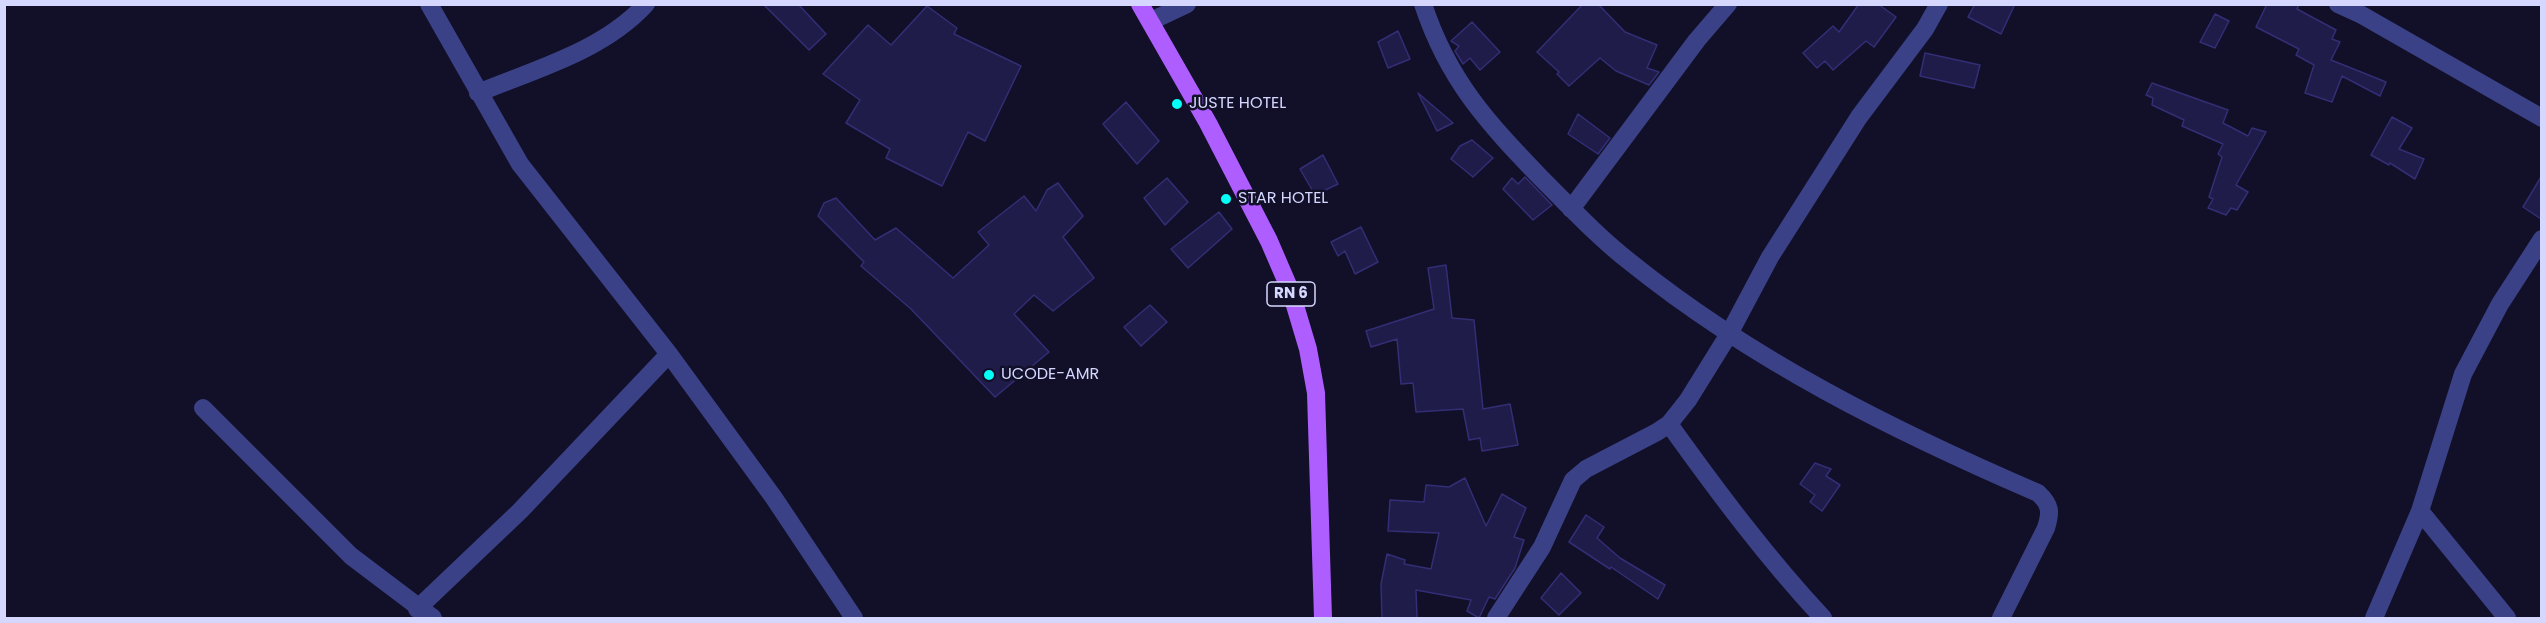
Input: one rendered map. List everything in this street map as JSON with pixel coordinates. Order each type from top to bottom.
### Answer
[{"type":"main road","name":"RN 6","points":[[1140,4],[1208,123],[1269,240],[1291,292],[1308,349],[1316,393],[1323,618]]},
{"type":"street","points":[[429,4],[520,164],[669,354],[774,498],[854,618]]},
{"type":"street","points":[[478,93],[597,44],[629,23],[646,4]]},
{"type":"street","points":[[1150,21],[1187,4]]},
{"type":"street","points":[[1423,4],[1436,38],[1469,99],[1490,125],[1572,209],[1629,262],[1729,334],[1862,411],[1953,456],[2038,493],[2048,502],[2050,513],[2046,528],[2001,618]]},
{"type":"street","points":[[1572,209],[1697,40],[1728,4]]},
{"type":"street","points":[[1497,618],[1542,547],[1573,480],[1586,469],[1669,424],[1688,400],[1729,334],[1770,257],[1859,117],[1925,29],[1938,4]]},
{"type":"street","points":[[2338,4],[2360,14],[2541,118]]},
{"type":"street","points":[[2374,618],[2420,511],[2463,374],[2500,304],[2541,238]]},
{"type":"street","points":[[203,408],[351,556],[425,614],[520,510],[669,354]]},
{"type":"street","points":[[1669,424],[1723,498],[1796,589],[1823,618]]},
{"type":"street","points":[[2420,511],[2507,618]]},
{"type":"building","points":[[763,4],[798,4],[826,34],[809,50]]},
{"type":"building","points":[[1583,4],[1598,4],[1625,32],[1657,45],[1647,68],[1659,72],[1649,85],[1616,71],[1600,58],[1569,86],[1557,74],[1559,72],[1537,52]]},
{"type":"building","points":[[1859,4],[1878,4],[1896,17],[1874,47],[1866,41],[1833,70],[1825,61],[1817,68],[1803,53],[1833,26],[1839,32]]},
{"type":"building","points":[[1975,4],[2015,4],[2001,34],[1968,17]]},
{"type":"building","points":[[2267,4],[2299,4],[2297,9],[2336,30],[2332,39],[2340,42],[2331,60],[2386,82],[2380,96],[2342,76],[2332,102],[2305,93],[2314,65],[2296,55],[2299,49],[2256,27]]},
{"type":"building","points":[[927,6],[957,28],[954,34],[1021,66],[985,141],[968,132],[942,186],[886,158],[890,149],[846,123],[860,100],[823,74],[868,25],[891,45]]},
{"type":"building","points":[[2215,14],[2229,21],[2215,48],[2200,42]]},
{"type":"building","points":[[1472,22],[1500,52],[1480,70],[1470,58],[1463,64],[1455,51],[1459,46],[1451,41]]},
{"type":"building","points":[[1398,31],[1410,59],[1388,68],[1378,42]]},
{"type":"building","points":[[1925,53],[1980,65],[1974,88],[1920,76]]},
{"type":"building","points":[[2152,83],[2228,110],[2223,123],[2248,136],[2252,128],[2266,132],[2236,185],[2248,192],[2237,210],[2231,208],[2226,215],[2208,208],[2213,199],[2209,197],[2222,157],[2218,154],[2223,144],[2182,126],[2184,120],[2152,105],[2153,98],[2146,95]]},
{"type":"building","points":[[1418,93],[1453,123],[1437,131]]},
{"type":"building","points":[[1126,102],[1159,141],[1137,164],[1103,124]]},
{"type":"building","points":[[1578,114],[1610,138],[1598,154],[1568,134]]},
{"type":"building","points":[[2392,117],[2412,128],[2399,149],[2424,159],[2415,179],[2390,163],[2389,165],[2371,155]]},
{"type":"building","points":[[1472,140],[1493,158],[1473,177],[1451,159],[1460,146]]},
{"type":"building","points":[[1323,155],[1338,184],[1315,195],[1300,169]]},
{"type":"building","points":[[1525,177],[1552,205],[1533,220],[1503,189],[1512,178],[1518,184]]},
{"type":"building","points":[[2541,177],[2541,219],[2523,207]]},
{"type":"building","points":[[1167,178],[1188,202],[1165,225],[1144,198]]},
{"type":"building","points":[[1058,183],[1083,216],[1063,237],[1094,278],[1053,311],[1034,295],[1014,314],[1049,352],[995,397],[911,309],[861,266],[864,262],[818,216],[824,203],[836,198],[875,240],[896,228],[953,278],[989,245],[978,232],[1024,196],[1036,211],[1047,190]]},
{"type":"building","points":[[1219,212],[1232,229],[1188,268],[1171,249]]},
{"type":"building","points":[[1361,227],[1378,262],[1355,274],[1345,251],[1338,256],[1331,242]]},
{"type":"building","points":[[1446,265],[1452,318],[1474,320],[1483,409],[1510,404],[1518,445],[1482,451],[1480,438],[1469,440],[1463,409],[1416,412],[1413,383],[1401,384],[1397,339],[1371,347],[1366,331],[1434,309],[1428,268]]},
{"type":"building","points":[[1150,305],[1167,322],[1141,346],[1124,327]]},
{"type":"building","points":[[1815,463],[1831,469],[1826,476],[1840,485],[1822,511],[1810,502],[1815,495],[1800,484]]},
{"type":"building","points":[[1465,478],[1486,526],[1502,494],[1526,508],[1514,537],[1524,540],[1515,568],[1495,599],[1489,597],[1479,618],[1467,611],[1471,600],[1416,590],[1417,618],[1382,618],[1381,584],[1387,554],[1405,560],[1404,564],[1431,569],[1439,533],[1388,531],[1390,500],[1424,502],[1426,485],[1449,487]]},
{"type":"building","points":[[1586,515],[1604,527],[1597,538],[1620,558],[1665,585],[1658,599],[1569,542]]},
{"type":"building","points":[[1561,573],[1581,593],[1559,615],[1541,598]]},
{"type":"place","name":"JUSTE HOTEL","points":[[1177,104]]},
{"type":"place","name":"STAR HOTEL","points":[[1226,199]]},
{"type":"place","name":"UCODE-AMR","points":[[989,375]]}]
